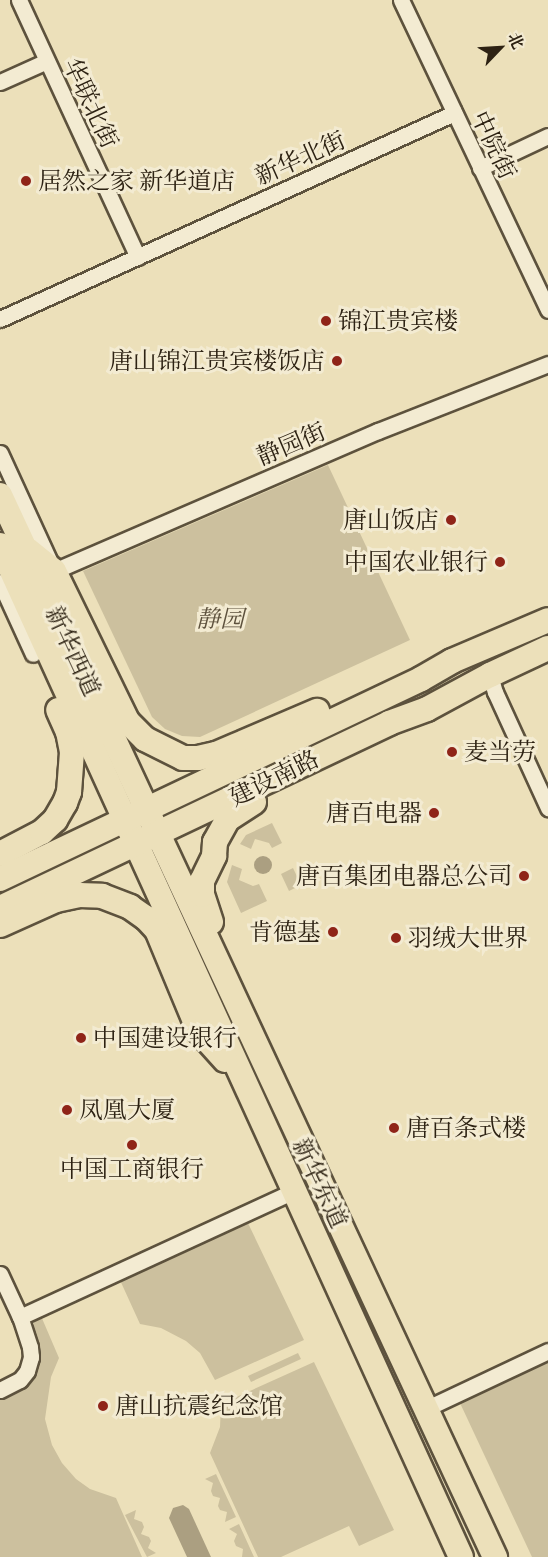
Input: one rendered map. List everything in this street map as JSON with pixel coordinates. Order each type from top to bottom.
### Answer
[{"type":"main road","name":"新华西道","points":[[0,495],[145,808]]},
{"type":"main road","name":"新华西道","points":[[0,545],[124,818]]},
{"type":"main road","points":[[25,548],[54,571],[127,721],[145,739],[183,758],[216,754],[381,683],[452,661]]},
{"type":"main road","points":[[0,854],[42,832],[55,820],[69,792],[72,752],[68,732],[33,654],[27,602]]},
{"type":"main road","name":"建设南路","points":[[0,879],[88,838],[145,808],[421,679],[452,661],[548,620]]},
{"type":"main road","name":"建设南路","points":[[0,908],[388,723],[427,710],[490,675],[548,648]]},
{"type":"main road","points":[[248,1028],[241,991],[206,911],[202,895],[202,881],[214,856],[219,832],[228,819],[243,807],[376,746],[427,710]]},
{"type":"main road","name":"新华东道","points":[[145,808],[495,1557]]},
{"type":"main road","name":"新华东道","points":[[124,818],[134,845],[461,1557]]},
{"type":"main road","points":[[0,925],[56,900],[79,895],[102,896],[130,907],[146,918],[157,930],[199,1031],[241,1077]]},
{"type":"street","name":"华联北街","points":[[19,0],[138,256]]},
{"type":"street","name":"中院街","points":[[401,0],[548,310]]},
{"type":"street","points":[[0,82],[47,61]]},
{"type":"street","name":"新华北街","points":[[0,319],[454,113]]},
{"type":"street","points":[[480,168],[548,136]]},
{"type":"street","name":"静园街","points":[[54,571],[378,431],[548,364]]},
{"type":"street","points":[[0,453],[54,571]]},
{"type":"street","points":[[0,582],[33,654]]},
{"type":"street","points":[[490,675],[495,692],[548,808]]},
{"type":"street","points":[[20,1317],[294,1191]]},
{"type":"street","points":[[0,1274],[20,1317],[31,1357],[27,1371],[20,1380],[0,1389]]},
{"type":"street","points":[[425,1409],[548,1352]]},
{"type":"green space","name":"静园","points":[[328,465],[410,640],[200,737],[182,736],[165,729],[152,717],[83,571]]},
{"type":"green space","points":[[272,823],[282,843],[272,848],[269,843],[255,839],[251,849],[240,844],[246,835]]},
{"type":"green space","points":[[232,865],[242,869],[239,880],[253,886],[259,884],[267,901],[241,913],[227,882]]},
{"type":"green space","points":[[293,868],[301,885],[289,891],[281,874]]},
{"type":"green space","points":[[246,1219],[304,1340],[215,1380],[200,1353],[186,1341],[161,1328],[140,1324],[119,1278]]},
{"type":"green space","points":[[41,1316],[59,1358],[51,1377],[45,1419],[52,1445],[62,1463],[76,1479],[90,1489],[116,1498],[142,1557],[0,1557],[0,1397],[24,1386],[34,1322]]},
{"type":"green space","points":[[298,1353],[301,1359],[251,1382],[248,1376]]},
{"type":"green space","points":[[548,1361],[548,1557],[532,1557],[460,1403]]},
{"type":"green space","points":[[314,1362],[394,1530],[359,1546],[349,1526],[281,1557],[258,1557],[210,1453],[220,1427],[221,1404]]},
{"type":"green space","points":[[216,1474],[236,1517],[225,1522],[227,1512],[220,1510],[218,1506],[220,1498],[213,1496],[211,1491],[213,1483],[205,1479]]},
{"type":"green space","points":[[136,1510],[134,1519],[142,1522],[144,1527],[141,1534],[149,1537],[151,1541],[148,1548],[156,1553],[147,1557],[125,1515]]},
{"type":"green space","points":[[239,1524],[254,1557],[242,1557],[243,1549],[236,1546],[234,1541],[237,1534],[229,1529]]},
{"type":"shaded area","points":[[259,856],[267,856],[272,861],[270,872],[259,874],[254,869],[254,861]]},
{"type":"shaded area","points":[[183,1505],[189,1509],[211,1557],[187,1557],[169,1518],[173,1508]]},
{"type":"place","name":"居然之家 新华道店","points":[[26,181]]},
{"type":"place","name":"锦江贵宾楼","points":[[326,321]]},
{"type":"place","name":"唐山锦江贵宾楼饭店","points":[[337,361]]},
{"type":"place","name":"唐山饭店","points":[[451,520]]},
{"type":"place","name":"中国农业银行","points":[[500,562]]},
{"type":"place","name":"麦当劳","points":[[452,752]]},
{"type":"place","name":"唐百电器","points":[[434,813]]},
{"type":"place","name":"唐百集团电器总公司","points":[[524,876]]},
{"type":"place","name":"肯德基","points":[[333,932]]},
{"type":"place","name":"羽绒大世界","points":[[396,938]]},
{"type":"place","name":"中国建设银行","points":[[81,1038]]},
{"type":"place","name":"凤凰大厦","points":[[67,1110]]},
{"type":"place","name":"唐百条式楼","points":[[394,1128]]},
{"type":"place","name":"中国工商银行","points":[[132,1145]]},
{"type":"place","name":"唐山抗震纪念馆","points":[[103,1406]]}]
